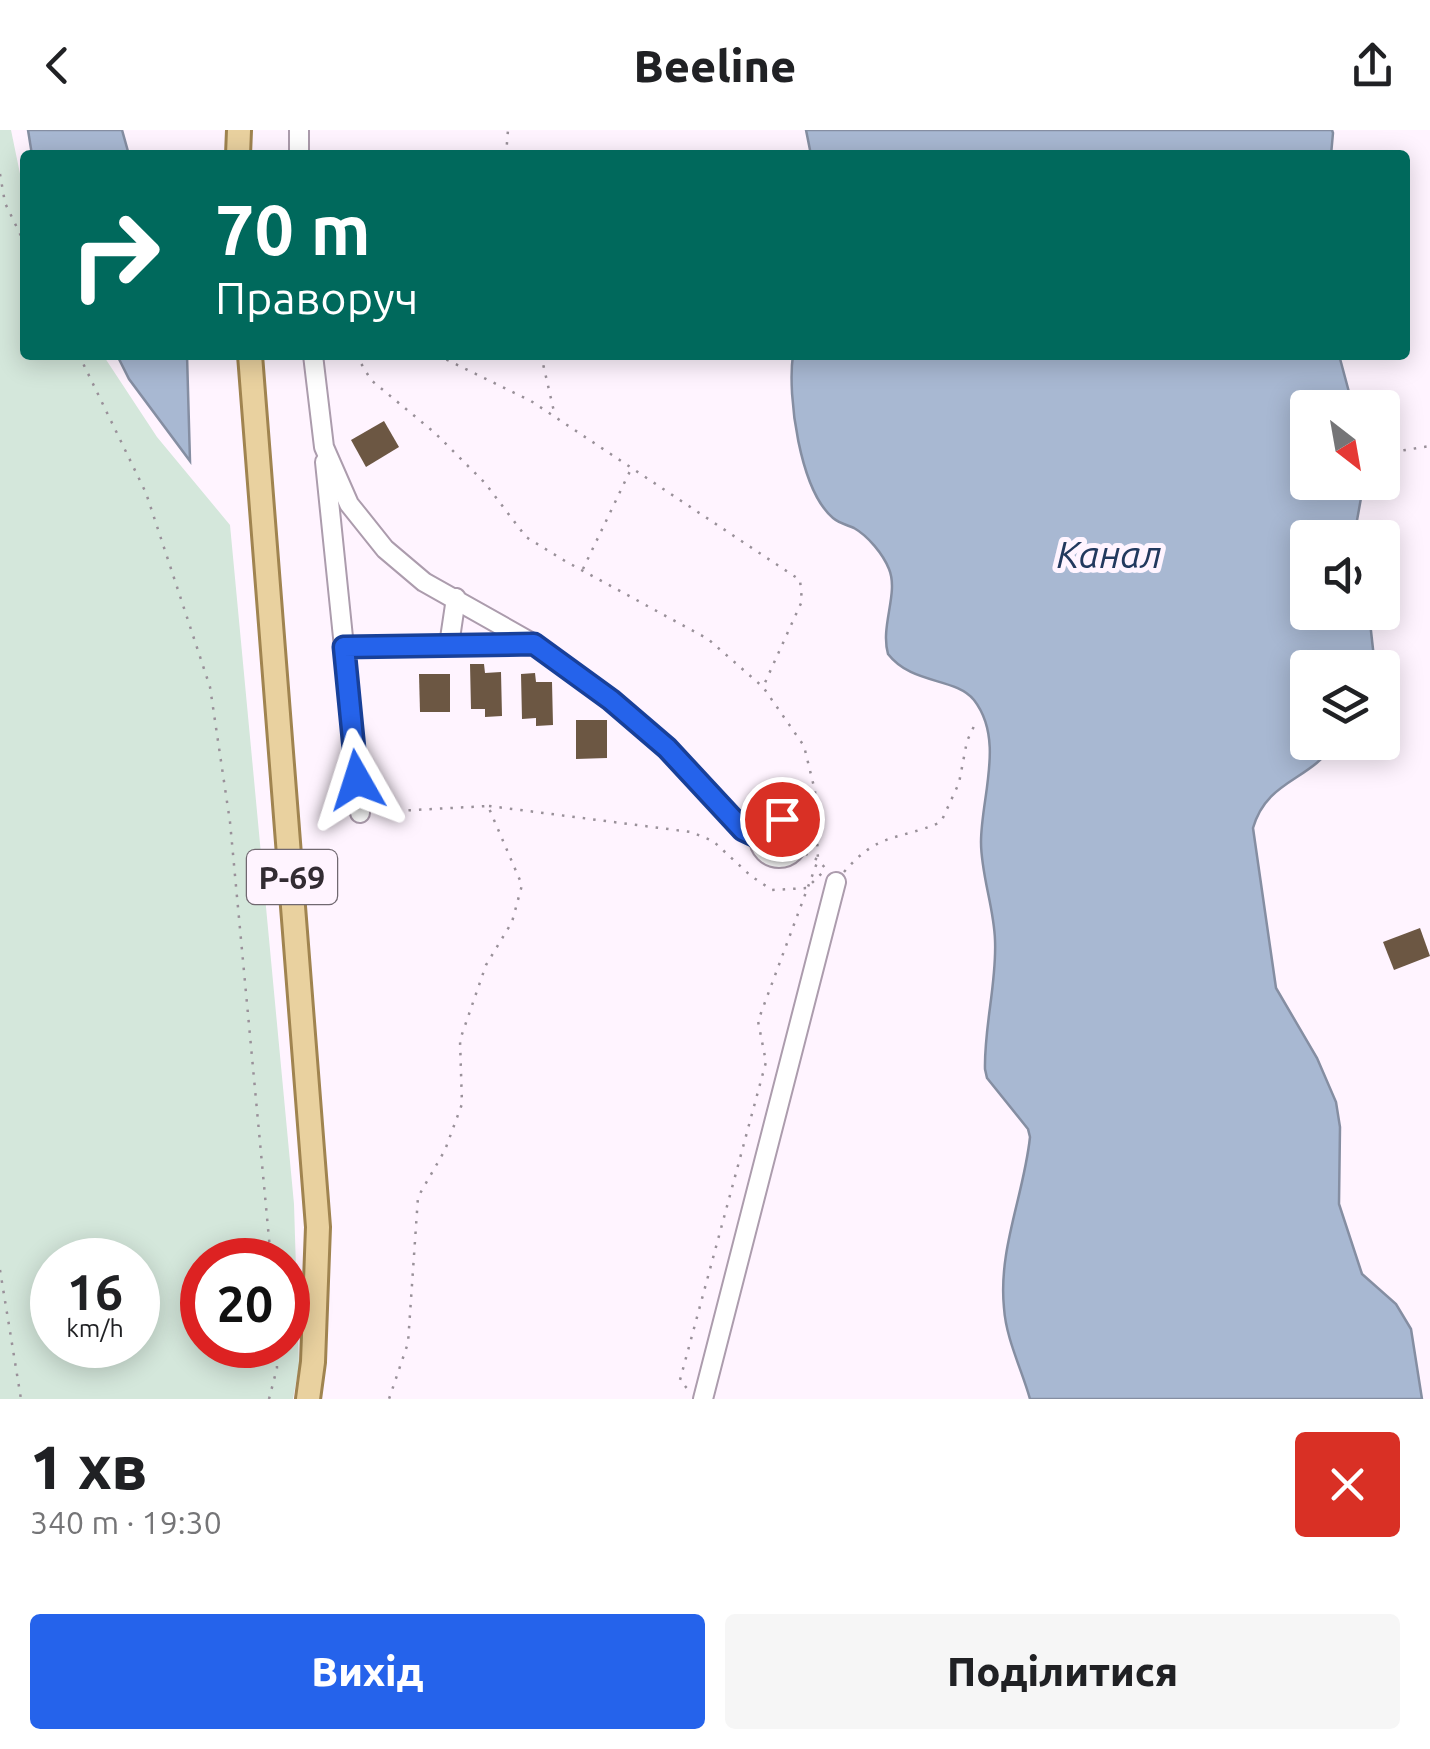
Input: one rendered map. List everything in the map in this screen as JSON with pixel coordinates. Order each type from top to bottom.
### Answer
[{"type":"main road","name":"Р-69","points":[[250,360],[318,1227],[308,1399]]},
{"type":"lane","points":[[314,360],[360,813]]},
{"type":"lane","points":[[324,447],[349,504],[385,549],[424,582],[534,644],[611,700],[667,748],[743,830],[760,838]]},
{"type":"lane","points":[[450,646],[456,598]]},
{"type":"lane","points":[[344,647],[534,644]]},
{"type":"lane","points":[[770,821],[789,821],[799,837],[796,849],[786,857],[773,857],[763,850],[760,838],[770,821]]},
{"type":"lane","points":[[699,1399],[836,882]]},
{"type":"path","points":[[0,174],[2,203],[20,235]]},
{"type":"path","points":[[81,360],[146,493],[210,687],[230,822],[269,1238]]},
{"type":"path","points":[[359,360],[371,380],[436,433],[485,482],[526,536],[708,639],[763,687],[804,746],[810,763],[816,791],[818,860],[758,1021],[766,1062],[680,1380],[699,1399]]},
{"type":"path","points":[[447,360],[554,416],[800,580],[802,601],[763,687]]},
{"type":"path","points":[[543,360],[554,416]]},
{"type":"path","points":[[1400,451],[1430,446]]},
{"type":"path","points":[[582,571],[632,468]]},
{"type":"path","points":[[836,882],[859,855],[888,836],[941,822],[959,783],[967,740],[976,722]]},
{"type":"path","points":[[389,1399],[408,1342],[418,1197],[445,1150],[462,1104],[460,1040],[486,965],[512,922],[522,885],[488,806]]},
{"type":"path","points":[[360,813],[488,806],[690,832],[713,841],[772,890],[808,888],[826,869],[818,860],[796,849]]},
{"type":"path","points":[[0,1270],[21,1399]]},
{"type":"path","points":[[270,1399],[277,1368]]},
{"type":"green space","points":[[0,130],[11,130],[20,174],[20,360],[106,360],[157,437],[230,525],[295,1238],[180,1238],[180,1368],[299,1368],[293,1399],[0,1399]]},
{"type":"water","points":[[28,130],[122,130],[128,150],[31,150]]},
{"type":"water","points":[[806,130],[1333,133],[1331,150],[810,150]]},
{"type":"water","points":[[120,360],[187,360],[190,461],[129,379]]},
{"type":"water","name":"Канал","points":[[793,360],[1340,360],[1348,390],[1290,390],[1290,500],[1361,500],[1357,520],[1290,520],[1290,630],[1371,630],[1373,650],[1290,650],[1290,760],[1320,760],[1268,799],[1253,828],[1276,988],[1317,1058],[1336,1102],[1340,1127],[1339,1204],[1362,1274],[1396,1304],[1411,1329],[1422,1399],[1030,1399],[1008,1331],[1003,1286],[1030,1137],[1028,1129],[987,1078],[985,1069],[995,956],[981,842],[989,769],[988,733],[983,716],[966,693],[909,671],[888,654],[886,632],[892,588],[889,569],[865,536],[833,518],[822,505],[804,465],[792,394]]},
{"type":"building","points":[[384,421],[399,447],[366,467],[351,440]]},
{"type":"building","points":[[470,664],[484,664],[485,673],[501,672],[502,716],[485,717],[485,709],[471,709]]},
{"type":"building","points":[[535,673],[536,682],[552,682],[553,725],[536,726],[536,718],[522,719],[521,674]]},
{"type":"building","points":[[419,674],[450,674],[450,712],[420,712]]},
{"type":"building","points":[[576,720],[607,720],[607,758],[576,759]]},
{"type":"building","points":[[1420,928],[1430,956],[1394,970],[1383,942]]},
{"type":"route","points":[[357,780],[344,647],[534,644],[611,700],[667,748],[743,830],[760,838],[764,825],[782,819]]}]
